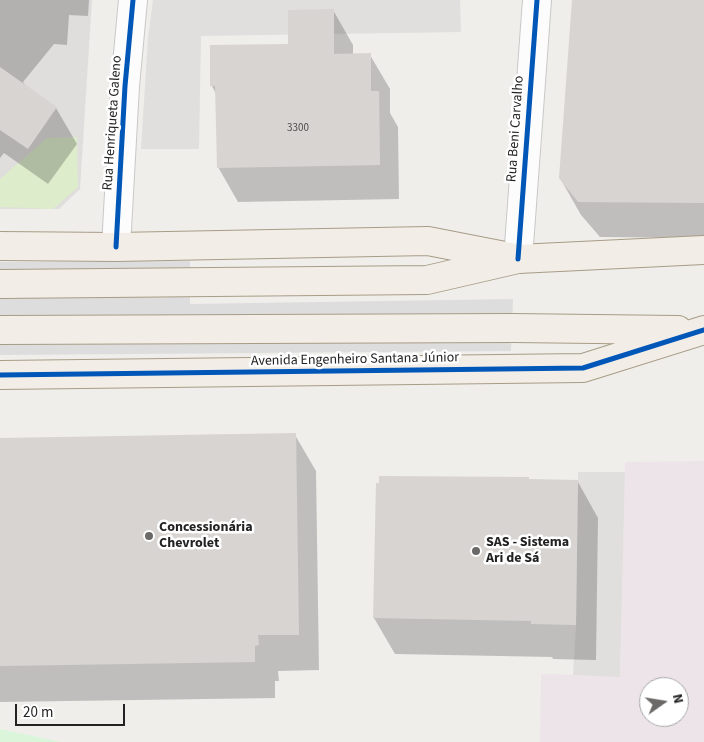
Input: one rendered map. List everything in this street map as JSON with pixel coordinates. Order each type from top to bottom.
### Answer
[{"type":"main road","points":[[0,246],[116,247],[428,241],[518,259]]},
{"type":"main road","points":[[0,284],[427,280],[518,259],[704,250]]},
{"type":"main road","points":[[0,330],[512,328],[703,330]]},
{"type":"main road","name":"Avenida Engenheiro Santana Júnior","points":[[0,375],[583,368],[703,330]]},
{"type":"street","name":"Rua Henriqueta Galeno","points":[[116,247],[125,86],[133,0]]},
{"type":"street","name":"Rua Beni Carvalho","points":[[518,259],[537,0]]},
{"type":"shaded area","points":[[0,0],[92,0],[80,189],[59,209],[0,209]]},
{"type":"shaded area","points":[[153,0],[460,0],[461,32],[201,36],[199,149],[141,149],[148,38]]},
{"type":"shaded area","points":[[704,461],[704,742],[540,742],[541,674],[620,676],[625,462]]},
{"type":"shaded area","points":[[578,472],[625,472],[620,677],[573,675],[576,625]]},
{"type":"green space","points":[[77,137],[78,187],[53,209],[0,207],[0,179],[47,138]]},
{"type":"green space","points":[[0,729],[62,742],[0,742]]},
{"type":"pier","points":[[190,261],[190,304],[513,299],[511,351],[0,355],[0,262]]},
{"type":"building","points":[[572,0],[704,0],[704,203],[578,202],[559,178]]},
{"type":"building","points":[[334,9],[334,54],[371,53],[371,91],[379,91],[380,165],[217,168],[215,86],[210,86],[210,45],[288,44],[288,10]]},
{"type":"building","points":[[0,67],[57,107],[28,149],[0,130]]},
{"type":"building","name":"Concessionária Chevrolet","points":[[296,433],[299,635],[258,635],[259,645],[255,646],[255,662],[0,666],[0,438]]},
{"type":"building","name":"SAS - Sistema Ari de Sá","points":[[379,476],[529,477],[529,479],[578,480],[576,625],[531,624],[531,621],[373,618],[376,483],[379,483]]},
{"type":"cycle path","points":[[116,247],[125,86],[133,0]]},
{"type":"cycle path","points":[[518,259],[537,0]]},
{"type":"cycle path","points":[[0,375],[583,368],[704,330]]},
{"type":"place","name":"Concessionária Chevrolet","points":[[149,536]]},
{"type":"place","name":"SAS - Sistema Ari de Sá","points":[[476,551]]}]
